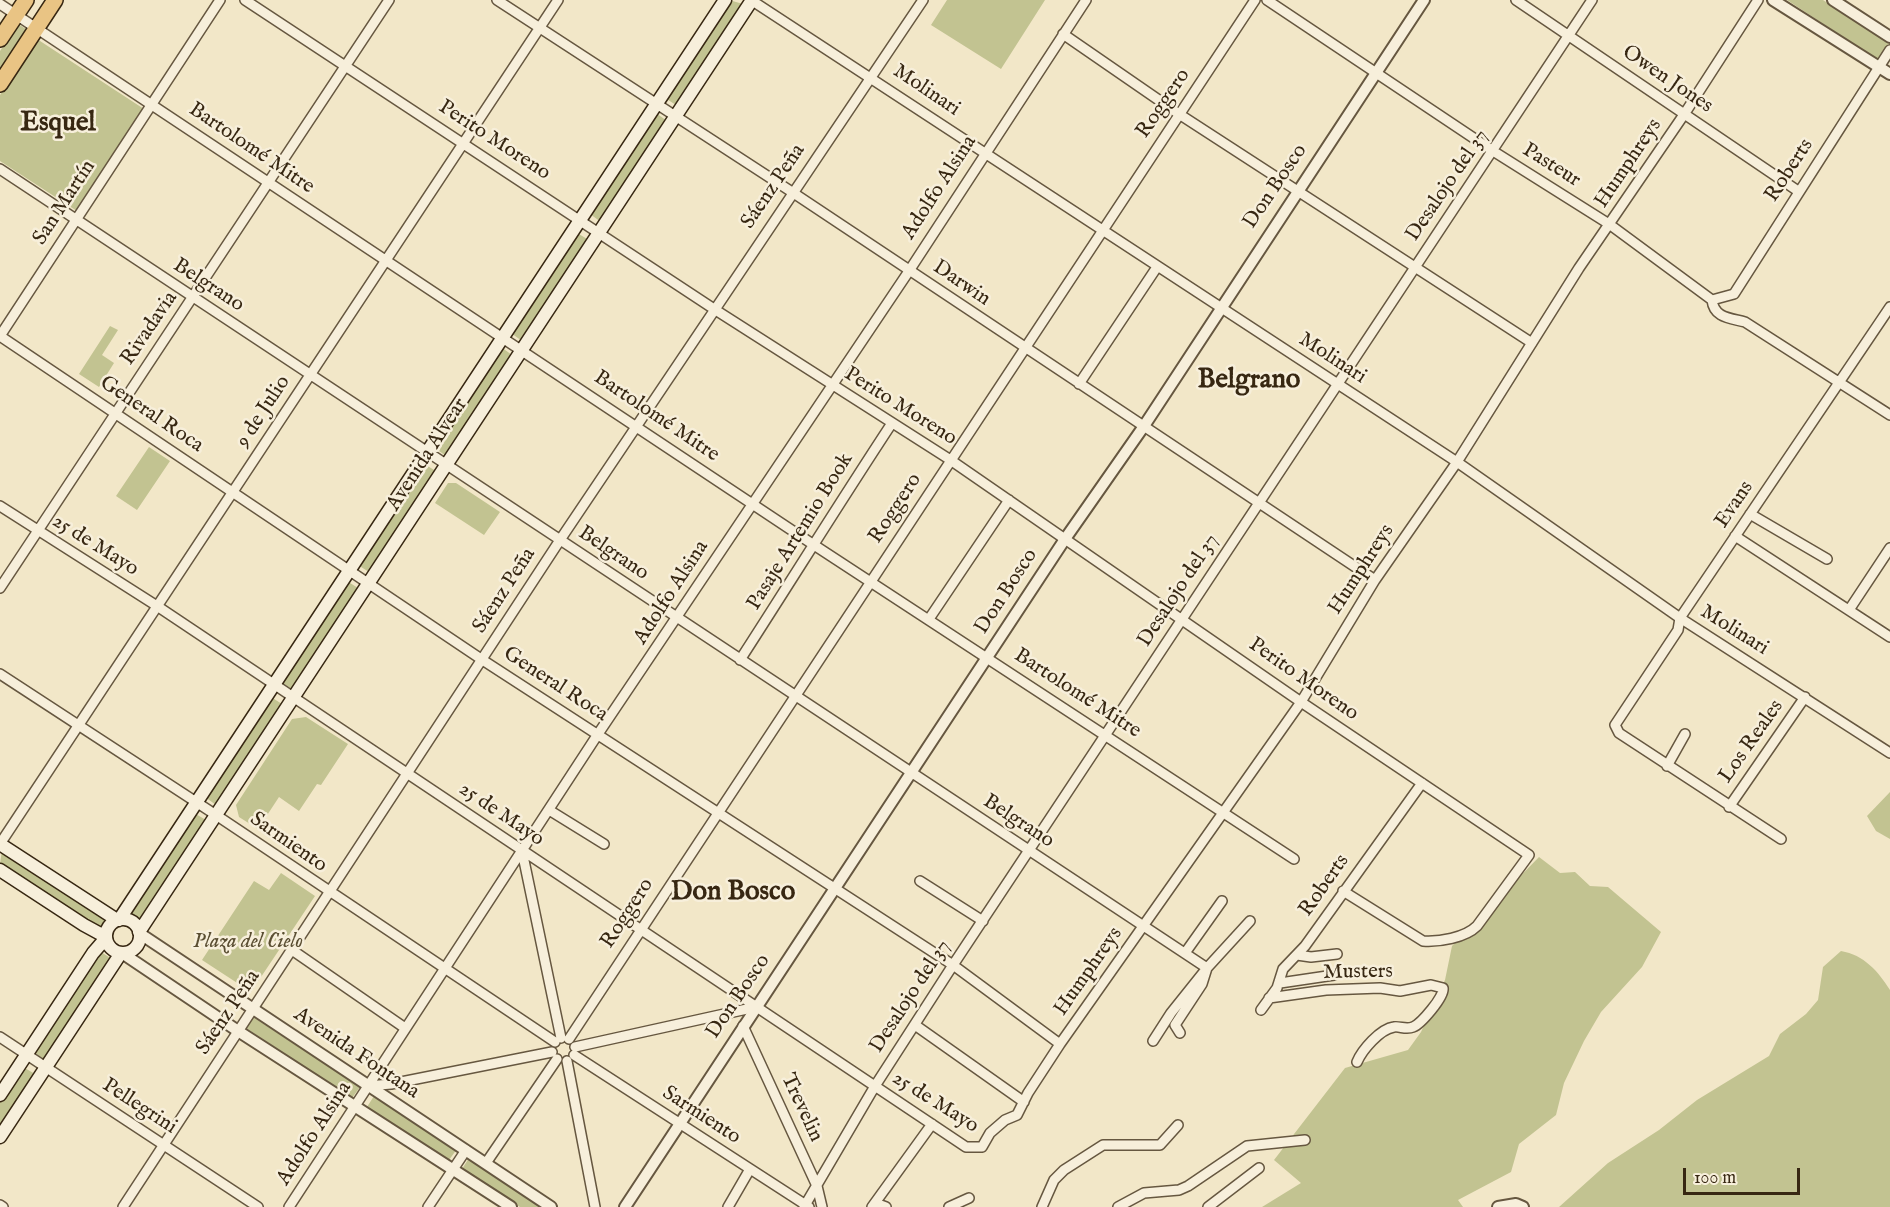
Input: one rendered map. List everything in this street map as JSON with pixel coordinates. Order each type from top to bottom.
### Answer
[{"type":"highway","points":[[0,39],[26,0]]},
{"type":"highway","points":[[0,84],[54,0]]},
{"type":"main road","name":"Avenida Alvear","points":[[118,920],[505,338],[725,0]]},
{"type":"main road","name":"Avenida Alvear","points":[[139,932],[752,0]]},
{"type":"main road","points":[[0,844],[118,920],[130,921],[139,932],[138,942],[134,949],[122,952],[113,950],[106,937],[0,870]]},
{"type":"main road","points":[[0,1095],[93,953],[106,937],[110,925],[118,920]]},
{"type":"main road","points":[[0,1137],[122,952]]},
{"type":"street","name":"San Martín","points":[[0,336],[220,0]]},
{"type":"street","name":"Perito Moreno","points":[[245,0],[714,309],[949,459],[1300,702],[1529,855],[1470,933],[1423,941],[1343,891]]},
{"type":"street","name":"Rivadavia","points":[[0,588],[390,0]]},
{"type":"street","name":"Darwin","points":[[497,0],[792,192],[1375,580]]},
{"type":"street","name":"9 de Julio","points":[[0,844],[558,0]]},
{"type":"street","name":"Molinari","points":[[752,0],[1456,462],[1680,618],[1890,753]]},
{"type":"street","name":"Sáenz Peña","points":[[123,1207],[560,540],[923,0]]},
{"type":"street","name":"Adolfo Alsina","points":[[289,1207],[598,734],[909,271],[1086,0]]},
{"type":"street","name":"Roggero","points":[[562,1039],[640,929],[1255,0]]},
{"type":"street","name":"Pasteur","points":[[1267,0],[1494,151],[1609,224],[1712,300],[1715,310],[1723,317],[1745,322],[1890,415]]},
{"type":"street","name":"Don Bosco","points":[[625,1207],[910,772],[989,657],[1065,538],[1143,426],[1424,0]]},
{"type":"street","name":"Owen Jones","points":[[1516,0],[1798,191]]},
{"type":"street","name":"Desalojo del 37","points":[[807,1206],[816,1186],[875,1086],[953,965],[1592,0]]},
{"type":"street","name":"Humphreys","points":[[985,1150],[990,1133],[1005,1120],[1017,1115],[1060,1044],[1300,702],[1375,580],[1456,462],[1609,224],[1685,113],[1758,0]]},
{"type":"street","points":[[1773,0],[1890,74]]},
{"type":"street","points":[[1833,0],[1890,37]]},
{"type":"street","name":"Bartolomé Mitre","points":[[0,4],[520,350],[637,425],[814,545],[989,657],[1294,859]]},
{"type":"street","points":[[1063,34],[1179,114],[1298,189],[1532,343]]},
{"type":"street","name":"Roberts","points":[[1712,300],[1734,294],[1890,50]]},
{"type":"street","name":"Belgrano","points":[[0,169],[1206,968]]},
{"type":"street","points":[[1079,384],[1157,267]]},
{"type":"street","name":"Evans","points":[[1667,766],[1619,733],[1615,725],[1678,630],[1680,618],[1890,308]]},
{"type":"street","name":"General Roca","points":[[0,336],[368,581],[481,660],[953,965],[1060,1044]]},
{"type":"street","name":"Pasaje Artemio Book","points":[[740,660],[892,423]]},
{"type":"street","points":[[929,620],[1009,500]]},
{"type":"street","name":"25 de Mayo","points":[[0,506],[158,606],[966,1148],[985,1150]]},
{"type":"street","points":[[1750,514],[1827,559]]},
{"type":"street","points":[[1736,536],[1890,637]]},
{"type":"street","points":[[1849,610],[1890,548]]},
{"type":"street","name":"Sarmiento","points":[[0,674],[216,815],[328,892],[562,1039]]},
{"type":"street","name":"Los Reales","points":[[1729,807],[1805,697]]},
{"type":"street","points":[[1685,734],[1667,766],[1781,839]]},
{"type":"street","name":"Roberts","points":[[1261,1010],[1280,983],[1283,969],[1297,955],[1422,783]]},
{"type":"street","points":[[549,810],[604,844]]},
{"type":"street","points":[[522,851],[596,1207]]},
{"type":"street","points":[[920,881],[983,921]]},
{"type":"street","points":[[1185,953],[1222,901]]},
{"type":"street","points":[[1153,1041],[1171,1013],[1206,968],[1250,921]]},
{"type":"street","name":"Avenida Fontana","points":[[139,932],[551,1207]]},
{"type":"street","points":[[292,950],[405,1028]]},
{"type":"street","name":"Avenida Fontana","points":[[122,952],[238,1031],[511,1207]]},
{"type":"street","points":[[1297,955],[1311,957],[1337,954]]},
{"type":"street","points":[[1180,1033],[1175,1025],[1202,984],[1206,968]]},
{"type":"street","points":[[1280,983],[1334,975]]},
{"type":"street","name":"Musters","points":[[1269,998],[1326,990],[1372,988],[1400,991],[1439,985],[1444,992],[1420,1022],[1414,1027],[1394,1027],[1385,1031],[1361,1052],[1357,1062]]},
{"type":"street","points":[[368,1086],[565,1055],[756,1007]]},
{"type":"street","points":[[915,1025],[1024,1102]]},
{"type":"street","name":"Trevelin","points":[[743,1026],[816,1186],[822,1207]]},
{"type":"street","name":"Pellegrini","points":[[0,1037],[258,1207]]},
{"type":"street","points":[[486,1163],[565,1055],[562,1039]]},
{"type":"street","name":"Sarmiento","points":[[565,1055],[679,1124],[807,1206]]},
{"type":"street","points":[[886,1207],[873,1205],[932,1124]]},
{"type":"street","points":[[1042,1207],[1054,1180],[1064,1170],[1103,1145],[1160,1145],[1178,1125]]},
{"type":"street","points":[[1118,1207],[1144,1193],[1179,1190],[1188,1186],[1247,1146],[1305,1140]]},
{"type":"street","points":[[428,1207],[466,1150]]},
{"type":"street","points":[[1208,1207],[1259,1168]]},
{"type":"street","points":[[728,1207],[750,1169]]},
{"type":"street","points":[[949,1207],[969,1198]]},
{"type":"street","points":[[1498,1207],[1516,1204],[1523,1207]]},
{"type":"green space","points":[[729,0],[743,4],[676,105],[665,98]]},
{"type":"green space","points":[[947,0],[1045,0],[1001,69],[931,25]]},
{"type":"green space","points":[[1787,0],[1823,0],[1889,43],[1878,60]]},
{"type":"green space","points":[[18,24],[26,29],[0,70],[0,51]]},
{"type":"green space","points":[[37,39],[147,111],[80,213],[0,161],[0,95]]},
{"type":"green space","points":[[656,113],[667,121],[601,222],[590,214]]},
{"type":"green space","points":[[577,233],[589,240],[522,341],[511,333]]},
{"type":"green space","points":[[110,326],[118,330],[102,355],[114,363],[99,387],[79,374]]},
{"type":"green space","points":[[501,347],[512,355],[446,456],[435,448]]},
{"type":"green space","points":[[149,447],[170,461],[137,510],[116,496]]},
{"type":"green space","points":[[424,464],[436,471],[369,572],[358,565]]},
{"type":"green space","points":[[448,483],[456,483],[500,512],[484,535],[435,503]]},
{"type":"green space","points":[[347,581],[358,588],[292,689],[281,682]]},
{"type":"green space","points":[[271,697],[282,704],[216,805],[205,797]]},
{"type":"green space","points":[[306,717],[348,744],[321,785],[317,784],[299,811],[279,797],[258,829],[239,817],[236,805],[292,719]]},
{"type":"green space","points":[[1890,792],[1890,839],[1876,831],[1867,816]]},
{"type":"green space","points":[[194,813],[206,820],[139,921],[128,914]]},
{"type":"green space","points":[[2,850],[109,919],[101,931],[0,864]]},
{"type":"green space","points":[[1539,857],[1560,873],[1575,872],[1590,886],[1608,887],[1661,932],[1642,967],[1601,1012],[1564,1083],[1556,1115],[1519,1144],[1511,1172],[1458,1200],[1463,1207],[1262,1207],[1301,1183],[1274,1160],[1345,1068],[1408,1050],[1421,1032],[1445,980],[1452,946]]},
{"type":"green space","name":"Plaza del Cielo","points":[[281,873],[315,896],[251,992],[202,960],[254,881],[269,890]]},
{"type":"green space","points":[[1841,951],[1857,956],[1870,965],[1890,990],[1890,1207],[1559,1207],[1608,1163],[1659,1130],[1697,1100],[1769,1056],[1780,1034],[1806,1014],[1818,1000],[1823,967]]},
{"type":"green space","points":[[101,952],[112,959],[45,1060],[34,1052]]},
{"type":"green space","points":[[253,1017],[360,1087],[352,1098],[246,1028]]},
{"type":"green space","points":[[23,1067],[35,1074],[0,1127],[0,1102]]},
{"type":"green space","points":[[374,1096],[457,1149],[449,1160],[367,1107]]},
{"type":"green space","points":[[469,1158],[544,1207],[520,1207],[462,1169]]},
{"type":"district","name":"Esquel","points":[[58,124]]},
{"type":"district","name":"Belgrano","points":[[1249,381]]},
{"type":"district","name":"Don Bosco","points":[[733,893]]}]
